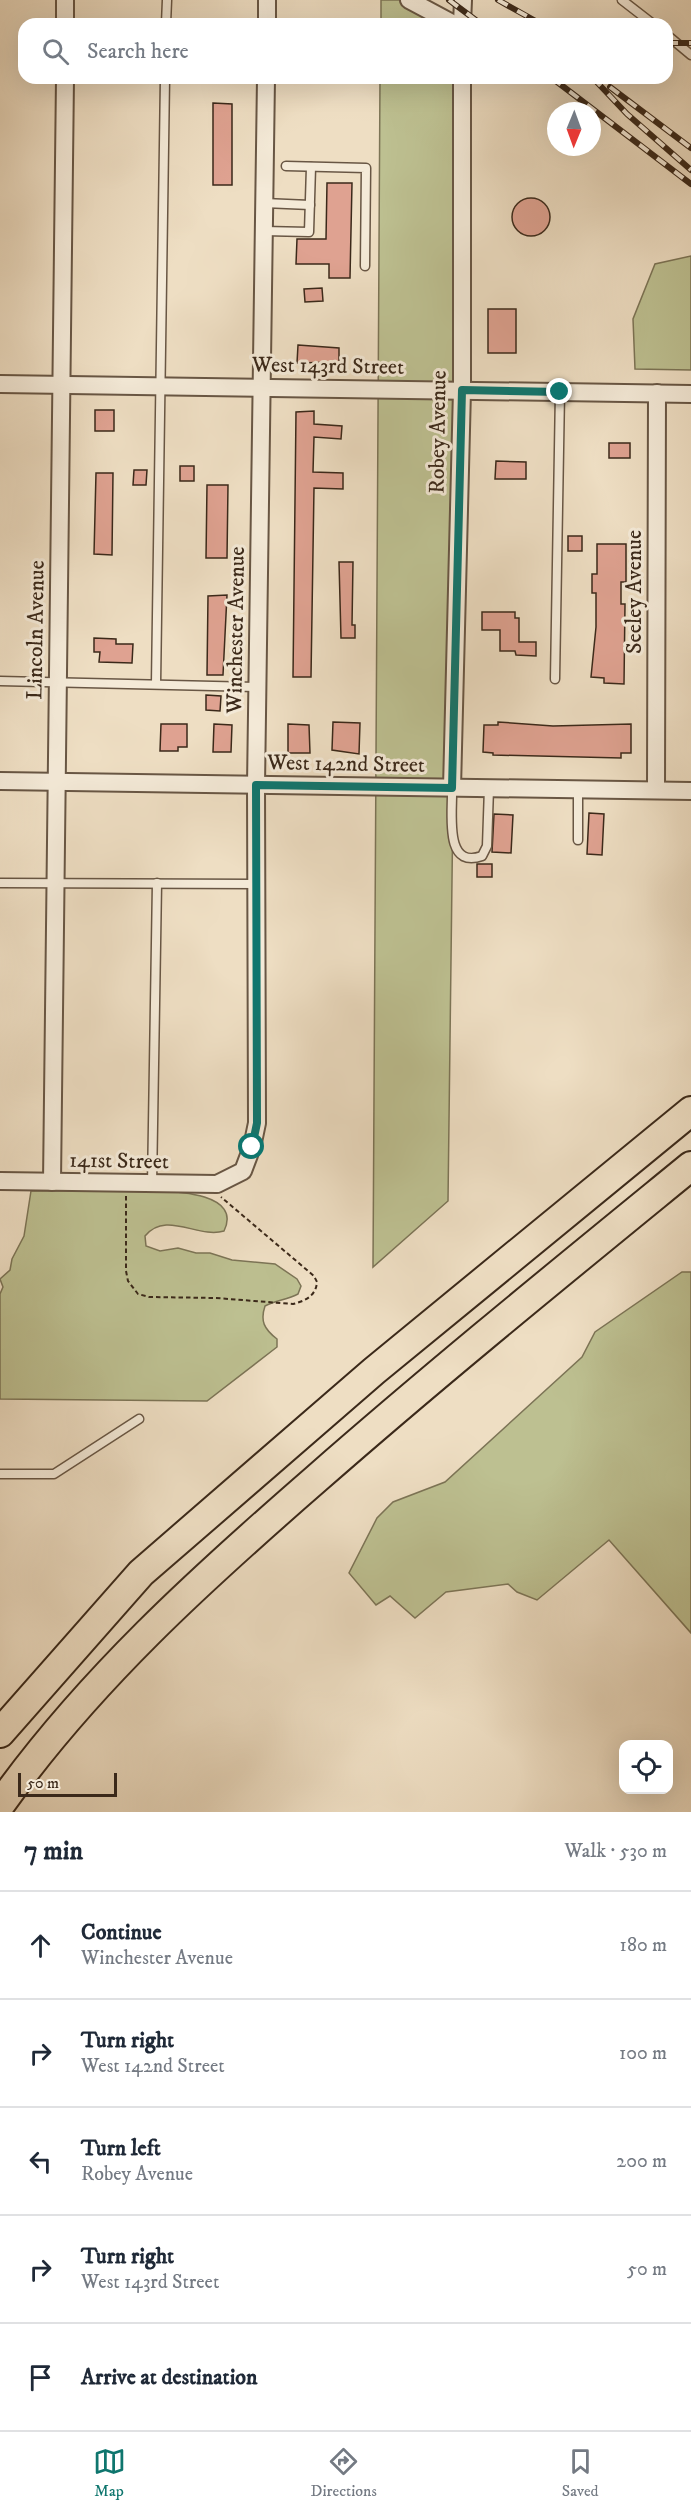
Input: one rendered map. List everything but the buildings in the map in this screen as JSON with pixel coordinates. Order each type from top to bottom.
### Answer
[{"type":"highway","points":[[0,1733],[141,1573],[374,1371],[691,1111]]},
{"type":"highway","points":[[0,1805],[37,1754],[159,1620],[384,1419],[691,1166]]},
{"type":"street","points":[[65,0],[65,18]]},
{"type":"street","points":[[267,0],[267,18]]},
{"type":"street","points":[[409,0],[443,18]]},
{"type":"street","points":[[462,18],[463,0]]},
{"type":"street","name":"Lincoln Avenue","points":[[52,1182],[65,84]]},
{"type":"street","name":"Winchester Avenue","points":[[235,1178],[243,1171],[248,1161],[257,1123],[256,785],[266,84]]},
{"type":"street","name":"Robey Avenue","points":[[452,788],[462,390],[462,84]]},
{"type":"street","name":"West 143rd Street","points":[[0,384],[691,394]]},
{"type":"street","name":"Seeley Avenue","points":[[656,790],[657,393]]},
{"type":"street","name":"West 142nd Street","points":[[0,781],[691,791]]},
{"type":"street","name":"141st Street","points":[[0,1181],[207,1185],[235,1178]]},
{"type":"lane","points":[[166,18],[167,0]]},
{"type":"lane","points":[[622,0],[645,18]]},
{"type":"lane","points":[[673,40],[691,55]]},
{"type":"lane","points":[[156,684],[165,84]]},
{"type":"lane","points":[[286,166],[366,168],[364,266]]},
{"type":"lane","points":[[264,231],[309,231],[311,167]]},
{"type":"lane","points":[[264,203],[310,205]]},
{"type":"lane","points":[[555,679],[560,392]]},
{"type":"lane","points":[[0,681],[258,687]]},
{"type":"lane","points":[[452,788],[453,846],[462,856],[472,859],[482,856],[487,846],[489,788]]},
{"type":"lane","points":[[578,789],[578,840]]},
{"type":"lane","points":[[0,883],[256,884]]},
{"type":"lane","points":[[152,1185],[157,883]]},
{"type":"lane","points":[[0,1474],[54,1474],[139,1419]]},
{"type":"path","points":[[126,1184],[126,1271],[128,1281],[138,1294],[149,1297],[216,1298],[293,1304],[305,1301],[313,1294],[317,1282],[314,1276],[207,1185]]},
{"type":"green space","points":[[381,0],[404,0],[441,18],[381,18]]},
{"type":"green space","points":[[380,84],[462,84],[448,1201],[373,1267]]},
{"type":"green space","points":[[691,256],[691,370],[635,369],[633,319],[655,264]]},
{"type":"green space","points":[[149,1190],[202,1196],[223,1208],[227,1218],[224,1231],[204,1232],[163,1225],[153,1229],[145,1236],[146,1246],[160,1251],[178,1248],[196,1253],[210,1253],[232,1260],[275,1264],[297,1279],[301,1286],[298,1294],[265,1306],[264,1324],[277,1339],[277,1347],[207,1401],[0,1399],[0,1294],[3,1287],[0,1279],[10,1270],[12,1259],[24,1236],[31,1191]]},
{"type":"green space","points":[[682,1272],[691,1272],[691,1633],[609,1540],[537,1600],[517,1592],[508,1584],[446,1592],[415,1618],[390,1596],[376,1605],[349,1573],[377,1518],[393,1502],[445,1482],[582,1357],[595,1332]]},
{"type":"railway","points":[[449,0],[473,18]]},
{"type":"railway","points":[[498,0],[530,18]]},
{"type":"railway","points":[[673,43],[691,43]]},
{"type":"railway","points":[[560,84],[691,184]]},
{"type":"railway","points":[[599,84],[627,114],[691,170]]},
{"type":"railway","points":[[610,87],[691,148]]},
{"type":"route","points":[[252,1147],[257,1123],[256,785],[452,788],[462,390],[560,392]]}]
